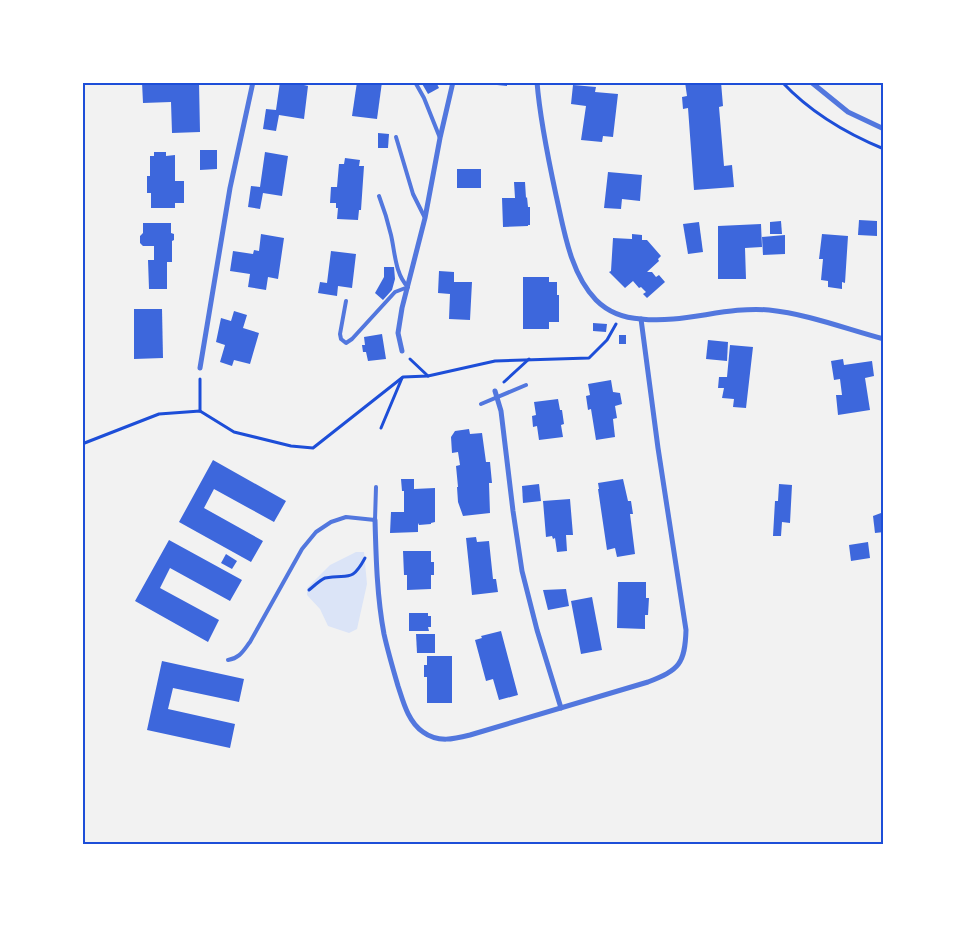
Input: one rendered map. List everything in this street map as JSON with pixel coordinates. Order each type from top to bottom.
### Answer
[{"type":"street","points":[[200,368],[230,188],[253,82]]},
{"type":"street","points":[[402,352],[398,333],[425,218],[453,82]]},
{"type":"street","points":[[537,82],[548,160],[571,255],[589,292],[603,306],[621,315],[641,319],[664,319],[750,310],[770,310],[802,316],[884,338]]},
{"type":"street","points":[[811,82],[848,112],[884,129]]},
{"type":"street","points":[[375,520],[381,616],[390,658],[404,703],[415,726],[422,732],[440,740],[452,739],[648,682],[668,674],[677,667],[683,657],[686,645],[686,630],[658,448],[641,319]]},
{"type":"street","points":[[495,391],[501,411],[512,511],[522,571],[537,630],[561,708]]},
{"type":"lane","points":[[414,82],[424,98],[440,138]]},
{"type":"lane","points":[[396,138],[413,194],[425,218]]},
{"type":"lane","points":[[346,301],[340,334],[341,339],[346,342],[352,339],[395,292],[408,287],[402,281],[399,272],[391,234],[379,196]]},
{"type":"lane","points":[[481,404],[526,385]]},
{"type":"lane","points":[[228,660],[235,659],[240,655],[250,642],[298,555],[316,532],[331,522],[346,517],[375,520],[376,487]]},
{"type":"path","points":[[782,82],[807,106],[834,125],[884,150]]},
{"type":"path","points":[[82,444],[159,414],[200,411],[234,432],[291,446],[312,448],[403,377],[428,376],[495,361],[589,358],[607,340],[621,315]]},
{"type":"path","points":[[402,352],[428,376]]},
{"type":"path","points":[[495,391],[530,360]]},
{"type":"path","points":[[200,368],[200,411]]},
{"type":"path","points":[[380,428],[403,377]]},
{"type":"path","points":[[309,590],[324,578],[351,576],[359,569],[366,557],[376,552]]},
{"type":"shaded area","points":[[356,552],[364,552],[367,584],[357,629],[349,633],[328,626],[320,609],[307,595],[307,588],[330,565]]},
{"type":"building","points":[[142,82],[199,82],[200,132],[172,133],[171,102],[143,103]]},
{"type":"building","points":[[280,82],[305,82],[304,85],[308,86],[304,119],[279,115],[276,131],[263,129],[266,109],[276,110]]},
{"type":"building","points":[[357,82],[382,82],[377,119],[352,116]]},
{"type":"building","points":[[421,82],[436,82],[439,88],[428,94]]},
{"type":"building","points":[[487,82],[507,82],[507,86],[487,84]]},
{"type":"building","points":[[685,82],[702,82],[702,85],[707,85],[706,82],[721,82],[723,106],[719,107],[724,166],[732,165],[734,187],[694,190],[688,108],[683,109],[682,97],[687,96]]},
{"type":"building","points":[[573,85],[596,87],[595,92],[618,94],[613,137],[603,136],[602,142],[581,140],[586,106],[571,104]]},
{"type":"building","points":[[378,133],[389,134],[388,148],[378,148]]},
{"type":"building","points":[[200,150],[217,150],[217,169],[200,170]]},
{"type":"building","points":[[154,152],[166,152],[166,156],[175,155],[175,181],[184,181],[184,203],[175,203],[175,208],[151,208],[151,193],[147,193],[147,176],[150,176],[150,156],[154,156]]},
{"type":"building","points":[[265,152],[288,156],[282,196],[263,193],[260,209],[248,207],[251,186],[260,187]]},
{"type":"building","points":[[345,158],[360,160],[359,166],[364,166],[361,210],[359,210],[358,220],[337,219],[338,208],[336,208],[336,203],[330,203],[331,187],[337,187],[339,164],[344,164]]},
{"type":"building","points":[[457,169],[481,169],[481,188],[457,188]]},
{"type":"building","points":[[608,172],[642,175],[640,201],[622,199],[621,209],[604,208]]},
{"type":"building","points":[[514,182],[525,182],[526,198],[528,207],[530,207],[530,225],[503,227],[502,198],[515,198]]},
{"type":"building","points":[[859,220],[877,221],[877,236],[858,235]]},
{"type":"building","points":[[781,221],[782,234],[770,234],[770,222]]},
{"type":"building","points":[[699,222],[703,252],[688,254],[683,224]]},
{"type":"building","points":[[143,223],[171,223],[171,233],[174,234],[174,240],[172,241],[172,262],[167,262],[167,289],[149,289],[148,260],[154,260],[154,246],[143,246],[140,243]]},
{"type":"building","points":[[761,224],[762,247],[745,248],[746,279],[718,279],[718,226]]},
{"type":"building","points":[[261,234],[284,238],[278,279],[268,277],[266,290],[248,287],[250,274],[230,271],[233,251],[253,254],[254,250],[259,251]]},
{"type":"building","points":[[632,234],[642,235],[642,240],[647,240],[661,256],[658,259],[659,261],[647,272],[652,272],[656,277],[659,275],[665,282],[647,298],[643,294],[646,292],[633,281],[625,288],[609,272],[611,271],[613,238],[632,239]]},
{"type":"building","points":[[822,234],[848,236],[845,283],[842,282],[842,289],[828,287],[828,281],[821,280],[823,259],[819,259]]},
{"type":"building","points":[[785,235],[785,254],[763,255],[762,237]]},
{"type":"building","points":[[331,251],[356,254],[352,288],[338,286],[337,296],[318,293],[320,282],[327,283]]},
{"type":"building","points":[[384,267],[394,267],[395,279],[392,290],[383,300],[375,293],[384,277]]},
{"type":"building","points":[[439,271],[454,272],[454,282],[472,282],[470,320],[449,319],[450,294],[438,293]]},
{"type":"building","points":[[523,277],[549,277],[549,282],[557,282],[559,322],[549,322],[549,329],[523,329]]},
{"type":"building","points":[[134,309],[162,309],[163,358],[134,359]]},
{"type":"building","points":[[234,311],[247,315],[243,328],[259,333],[250,364],[234,360],[232,366],[220,362],[225,345],[216,342],[221,318],[231,321]]},
{"type":"building","points":[[593,323],[607,324],[606,332],[593,331]]},
{"type":"building","points":[[382,334],[386,359],[368,361],[366,352],[363,352],[362,345],[365,345],[364,337]]},
{"type":"building","points":[[619,335],[626,335],[626,344],[619,344]]},
{"type":"building","points":[[708,340],[728,342],[727,361],[706,359]]},
{"type":"building","points":[[730,345],[753,347],[746,408],[733,407],[734,399],[722,398],[724,388],[718,388],[719,377],[727,377]]},
{"type":"building","points":[[843,359],[844,365],[872,361],[874,376],[865,378],[870,410],[838,415],[836,395],[842,395],[840,379],[834,380],[831,361]]},
{"type":"building","points":[[611,380],[613,392],[620,393],[622,404],[615,406],[617,418],[613,419],[615,437],[596,440],[591,409],[588,410],[586,396],[590,395],[588,384]]},
{"type":"building","points":[[558,399],[564,424],[561,425],[563,437],[539,440],[537,426],[533,427],[532,416],[536,415],[534,402]]},
{"type":"building","points":[[469,429],[470,434],[482,433],[486,462],[490,462],[492,483],[489,483],[490,513],[463,516],[458,502],[457,487],[456,466],[460,465],[458,452],[452,453],[451,437],[455,431]]},
{"type":"building","points":[[213,460],[286,501],[274,522],[214,489],[204,508],[263,541],[251,562],[179,522]]},
{"type":"building","points":[[401,479],[414,479],[414,489],[435,488],[435,522],[419,525],[418,523],[418,532],[390,533],[391,512],[404,512],[404,491],[402,491]]},
{"type":"building","points":[[623,479],[628,501],[631,501],[633,514],[630,514],[635,554],[617,557],[615,548],[607,550],[598,483]]},
{"type":"building","points":[[539,484],[541,501],[523,503],[522,486]]},
{"type":"building","points":[[779,484],[792,485],[790,523],[782,522],[781,536],[773,536],[775,501],[778,501]]},
{"type":"building","points":[[570,499],[573,535],[566,535],[567,551],[557,552],[555,538],[553,539],[552,536],[546,537],[543,501]]},
{"type":"building","points":[[884,513],[884,532],[875,533],[873,516]]},
{"type":"building","points":[[476,537],[477,542],[489,541],[493,579],[496,579],[498,592],[472,595],[466,538]]},
{"type":"building","points":[[169,540],[242,580],[230,601],[170,568],[160,588],[219,620],[208,642],[135,601]]},
{"type":"building","points":[[868,542],[870,558],[851,561],[849,545]]},
{"type":"building","points":[[403,551],[431,551],[431,562],[434,562],[434,575],[431,575],[431,589],[407,590],[407,575],[404,575]]},
{"type":"building","points":[[226,554],[237,561],[232,569],[221,563]]},
{"type":"building","points":[[618,582],[646,582],[646,598],[649,598],[648,615],[645,615],[645,629],[617,628]]},
{"type":"building","points":[[566,589],[569,606],[548,610],[543,590]]},
{"type":"building","points":[[592,597],[602,650],[581,654],[571,601]]},
{"type":"building","points":[[409,613],[428,613],[428,616],[431,616],[431,627],[428,627],[429,631],[409,631]]},
{"type":"building","points":[[501,631],[518,695],[499,700],[493,679],[486,681],[475,640],[482,638],[481,636]]},
{"type":"building","points":[[416,634],[435,634],[435,653],[417,653]]},
{"type":"building","points":[[427,656],[452,656],[452,703],[427,703],[427,677],[424,677],[424,665],[427,665]]},
{"type":"building","points":[[162,661],[244,679],[239,702],[173,688],[168,709],[235,724],[230,748],[147,730]]}]
